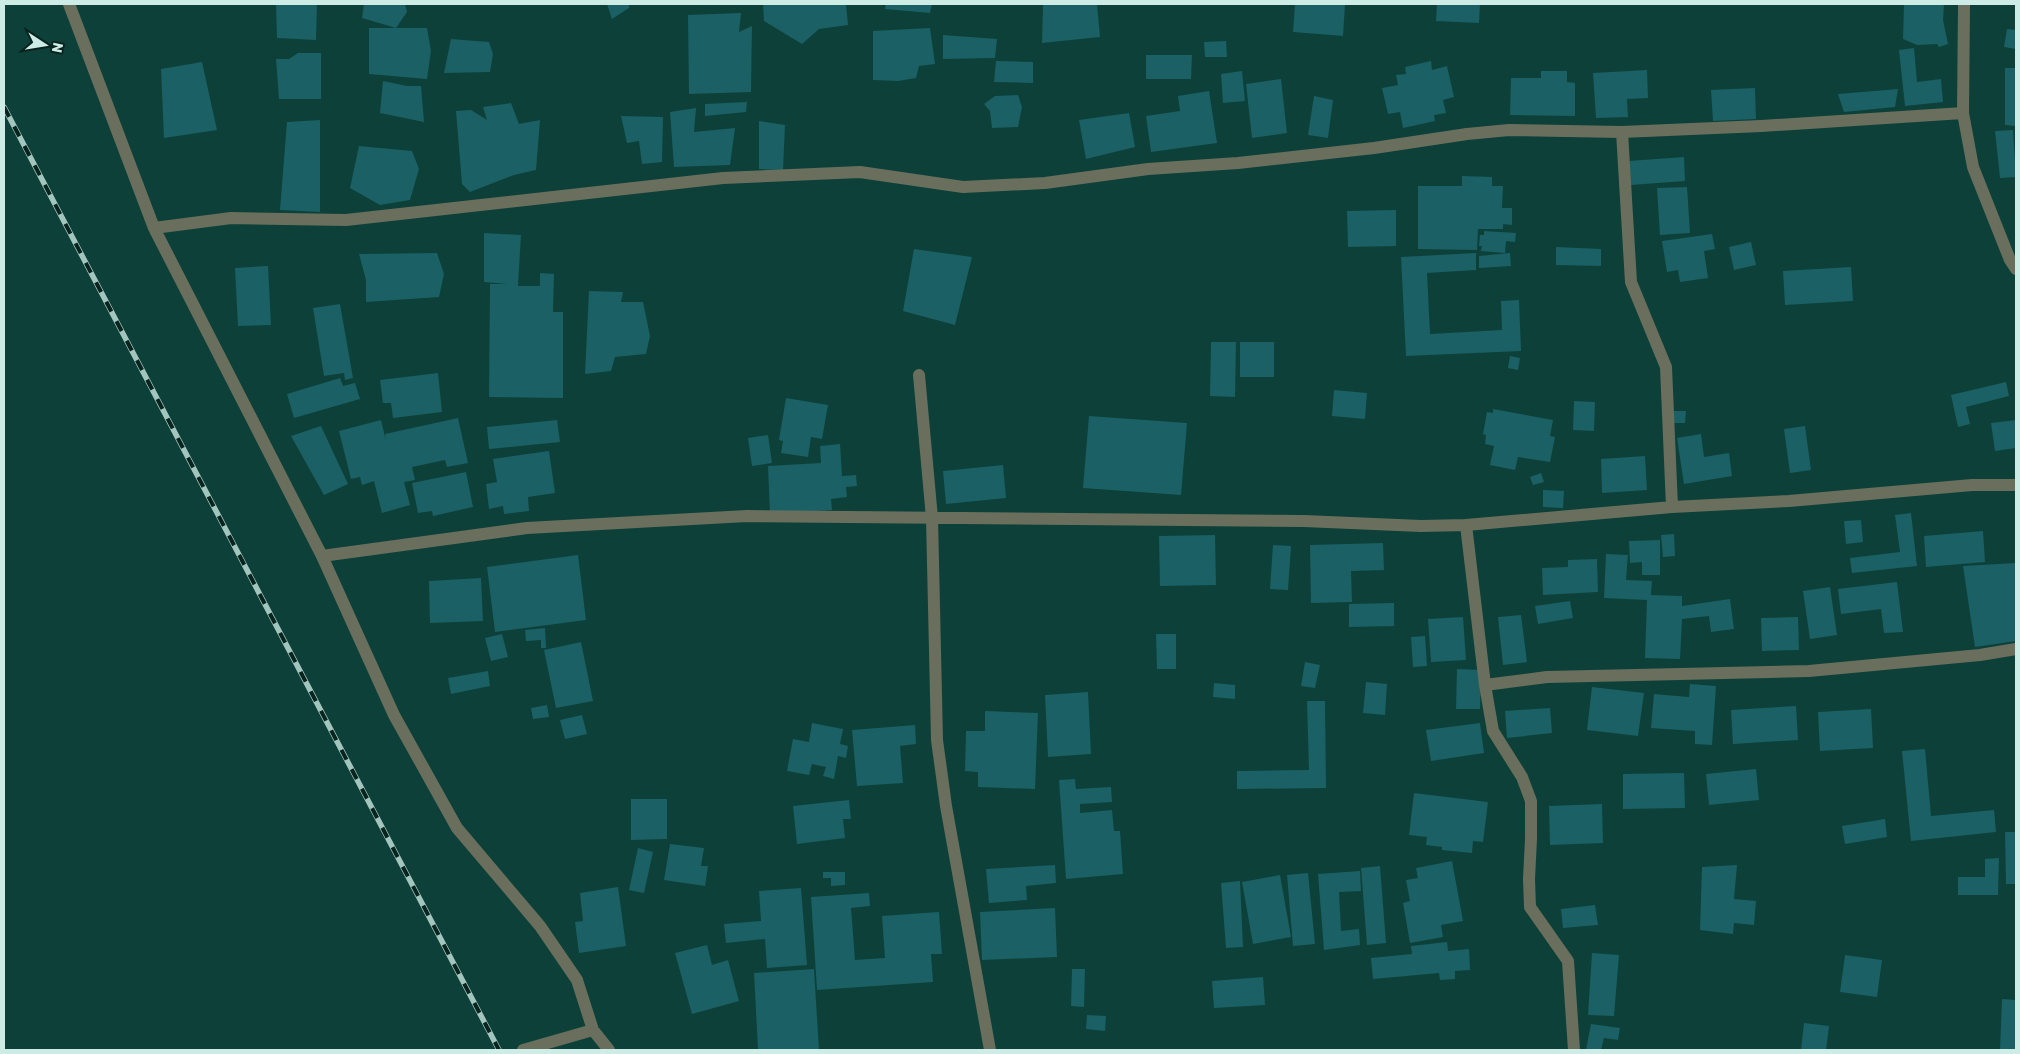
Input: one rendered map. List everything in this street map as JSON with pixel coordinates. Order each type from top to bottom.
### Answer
[{"type":"street","points":[[69,4],[154,228],[322,556],[394,714],[457,828],[540,926],[577,980],[593,1030],[609,1050]]},
{"type":"street","points":[[1964,4],[1963,113],[1973,167],[2010,260],[2016,269]]},
{"type":"street","points":[[154,228],[231,218],[346,220],[723,178],[860,172],[963,187],[1045,183],[1148,169],[1238,163],[1374,148],[1467,134],[1509,130],[1622,132],[1780,125],[1963,113]]},
{"type":"street","points":[[1622,132],[1631,282],[1666,367],[1672,507]]},
{"type":"street","points":[[918,375],[932,518],[937,740],[946,806],[990,1050]]},
{"type":"street","points":[[322,556],[527,528],[747,516],[1304,521],[1421,526],[1466,525],[1672,507],[1789,501],[1972,485],[2016,485]]},
{"type":"street","points":[[1466,525],[1484,685],[1493,731],[1522,777],[1531,801],[1532,839],[1528,879],[1530,907],[1568,961],[1574,1050]]},
{"type":"street","points":[[1484,685],[1548,677],[1809,671],[2016,650]]},
{"type":"street","points":[[523,1050],[593,1030]]},
{"type":"building","points":[[276,4],[317,4],[316,40],[277,38]]},
{"type":"building","points":[[364,4],[405,4],[407,12],[396,28],[362,18]]},
{"type":"building","points":[[607,4],[629,4],[629,8],[612,19]]},
{"type":"building","points":[[763,4],[846,4],[848,25],[819,29],[802,44],[764,21]]},
{"type":"building","points":[[886,4],[932,4],[930,13],[885,9]]},
{"type":"building","points":[[1097,4],[1100,37],[1042,43],[1043,5]]},
{"type":"building","points":[[1295,4],[1345,4],[1343,36],[1293,32]]},
{"type":"building","points":[[1437,4],[1480,4],[1479,23],[1436,21]]},
{"type":"building","points":[[1904,4],[1944,4],[1943,20],[1948,44],[1939,47],[1937,44],[1917,45],[1903,39]]},
{"type":"building","points":[[741,13],[739,32],[752,26],[751,92],[689,94],[688,15]]},
{"type":"building","points":[[369,28],[427,28],[431,51],[427,79],[369,74]]},
{"type":"building","points":[[930,28],[935,64],[919,66],[916,78],[898,81],[873,80],[873,31]]},
{"type":"building","points":[[2007,29],[2016,30],[2016,49],[2004,47]]},
{"type":"building","points":[[943,35],[997,39],[995,58],[943,59]]},
{"type":"building","points":[[451,39],[489,42],[493,54],[490,72],[444,73]]},
{"type":"building","points":[[1226,41],[1227,57],[1205,57],[1204,42]]},
{"type":"building","points":[[1914,48],[1917,82],[1941,79],[1943,102],[1905,106],[1899,50]]},
{"type":"building","points":[[298,53],[321,53],[321,99],[279,99],[276,59],[289,59]]},
{"type":"building","points":[[1146,55],[1192,55],[1191,79],[1146,79]]},
{"type":"building","points":[[996,61],[1033,62],[1033,83],[994,82]]},
{"type":"building","points":[[1431,61],[1432,70],[1447,66],[1454,97],[1443,100],[1446,113],[1434,115],[1435,121],[1403,128],[1400,112],[1388,114],[1382,88],[1398,85],[1396,75],[1406,74],[1405,67]]},
{"type":"building","points":[[202,62],[217,130],[164,138],[161,69]]},
{"type":"building","points":[[2005,68],[2016,68],[2016,126],[2005,125]]},
{"type":"building","points":[[1647,70],[1648,98],[1627,99],[1628,117],[1596,118],[1593,73]]},
{"type":"building","points":[[1242,71],[1245,101],[1223,103],[1221,74]]},
{"type":"building","points":[[1541,71],[1567,71],[1567,82],[1575,83],[1575,116],[1510,115],[1511,78],[1541,78]]},
{"type":"building","points":[[1281,79],[1287,133],[1252,138],[1246,84]]},
{"type":"building","points":[[383,81],[407,86],[421,86],[424,122],[380,113]]},
{"type":"building","points":[[1755,88],[1756,119],[1713,121],[1711,90]]},
{"type":"building","points":[[1898,89],[1895,107],[1844,112],[1838,94]]},
{"type":"building","points":[[1209,91],[1217,143],[1151,152],[1146,116],[1180,111],[1178,96]]},
{"type":"building","points":[[1018,95],[1022,107],[1018,127],[992,128],[990,111],[984,104],[995,96]]},
{"type":"building","points":[[1314,96],[1333,100],[1328,138],[1308,135]]},
{"type":"building","points":[[747,102],[746,112],[705,116],[705,104]]},
{"type":"building","points":[[511,103],[519,124],[540,120],[536,170],[514,175],[470,192],[462,184],[456,111],[471,110],[487,120],[483,107]]},
{"type":"building","points":[[696,108],[694,132],[735,128],[730,165],[674,167],[670,112]]},
{"type":"building","points":[[1129,113],[1135,147],[1086,159],[1079,120]]},
{"type":"building","points":[[621,116],[663,117],[662,162],[642,164],[639,141],[627,143]]},
{"type":"building","points":[[320,120],[320,212],[280,210],[287,122]]},
{"type":"building","points":[[759,121],[785,125],[783,170],[759,169]]},
{"type":"building","points":[[2013,130],[2016,177],[2000,178],[1995,131]]},
{"type":"building","points":[[359,146],[412,151],[419,169],[410,200],[380,205],[350,188]]},
{"type":"building","points":[[1684,157],[1685,181],[1631,185],[1629,161]]},
{"type":"building","points":[[1462,176],[1492,177],[1492,186],[1503,186],[1502,208],[1512,208],[1512,225],[1503,224],[1503,229],[1478,229],[1477,250],[1418,249],[1418,186],[1462,186]]},
{"type":"building","points":[[1687,187],[1690,233],[1660,235],[1657,188]]},
{"type":"building","points":[[1396,210],[1396,246],[1348,247],[1347,211]]},
{"type":"building","points":[[1484,231],[1516,233],[1515,242],[1506,241],[1505,253],[1481,251],[1482,246],[1479,246],[1480,235],[1484,235]]},
{"type":"building","points":[[484,233],[521,235],[518,286],[540,286],[540,273],[554,274],[553,312],[563,312],[563,398],[489,397],[490,284],[507,284],[484,282]]},
{"type":"building","points":[[1712,234],[1715,249],[1704,251],[1708,278],[1680,282],[1678,270],[1667,272],[1662,241]]},
{"type":"building","points":[[1751,242],[1756,265],[1734,270],[1729,247]]},
{"type":"building","points":[[1556,247],[1601,249],[1601,266],[1556,265]]},
{"type":"building","points":[[914,249],[972,257],[955,325],[903,311]]},
{"type":"building","points":[[437,253],[444,274],[439,297],[366,302],[366,280],[359,254]]},
{"type":"building","points":[[1476,253],[1476,270],[1427,273],[1430,334],[1502,330],[1501,301],[1519,300],[1521,351],[1406,356],[1401,257]]},
{"type":"building","points":[[1510,253],[1511,266],[1479,268],[1479,256]]},
{"type":"building","points":[[268,266],[271,325],[238,326],[235,268]]},
{"type":"building","points":[[1851,267],[1853,301],[1785,305],[1783,271]]},
{"type":"building","points":[[589,291],[623,292],[621,302],[643,302],[650,336],[646,354],[615,357],[611,371],[585,374]]},
{"type":"building","points":[[340,304],[353,378],[345,380],[344,373],[324,376],[313,308]]},
{"type":"building","points":[[1211,342],[1236,342],[1235,397],[1210,396]]},
{"type":"building","points":[[1240,342],[1274,342],[1274,377],[1240,377]]},
{"type":"building","points":[[1510,356],[1520,358],[1518,370],[1508,368]]},
{"type":"building","points":[[438,373],[442,412],[393,418],[391,403],[383,403],[380,380]]},
{"type":"building","points":[[340,378],[343,386],[355,383],[360,399],[294,418],[287,394]]},
{"type":"building","points":[[2006,382],[2009,396],[1966,407],[1970,424],[1958,427],[1951,395]]},
{"type":"building","points":[[1334,390],[1367,393],[1365,419],[1332,416]]},
{"type":"building","points":[[786,398],[828,405],[822,439],[811,437],[808,457],[781,453],[783,441],[779,440]]},
{"type":"building","points":[[1574,401],[1595,402],[1594,431],[1573,430]]},
{"type":"building","points":[[1493,409],[1553,420],[1550,436],[1555,437],[1550,462],[1518,457],[1515,470],[1490,465],[1494,446],[1485,444],[1486,435],[1483,434],[1487,412],[1493,413]]},
{"type":"building","points":[[1673,411],[1686,411],[1685,423],[1673,423]]},
{"type":"building","points":[[1089,416],[1187,423],[1181,495],[1083,488]]},
{"type":"building","points":[[458,418],[468,463],[447,467],[445,460],[412,467],[415,480],[404,482],[410,505],[382,513],[374,481],[362,485],[360,477],[351,479],[339,431],[381,420],[386,441],[385,434]]},
{"type":"building","points":[[557,420],[560,442],[489,449],[487,427]]},
{"type":"building","points":[[2016,420],[2016,448],[1995,451],[1991,423]]},
{"type":"building","points":[[321,426],[348,484],[324,495],[291,436]]},
{"type":"building","points":[[1805,426],[1811,470],[1790,473],[1784,429]]},
{"type":"building","points":[[1701,434],[1704,457],[1729,453],[1732,476],[1684,484],[1677,438]]},
{"type":"building","points":[[768,435],[772,463],[752,466],[748,438]]},
{"type":"building","points":[[840,444],[842,476],[856,475],[857,486],[846,487],[847,497],[831,499],[832,510],[770,514],[768,466],[821,463],[820,446]]},
{"type":"building","points":[[549,451],[555,493],[528,497],[529,511],[504,514],[503,506],[489,509],[486,484],[497,482],[493,459]]},
{"type":"building","points":[[1645,456],[1647,490],[1602,493],[1601,459]]},
{"type":"building","points":[[1003,465],[1006,498],[946,504],[943,471]]},
{"type":"building","points":[[466,472],[473,507],[433,516],[432,511],[418,513],[412,483]]},
{"type":"building","points":[[1541,473],[1544,482],[1533,485],[1530,477]]},
{"type":"building","points":[[1543,490],[1564,491],[1563,508],[1543,507]]},
{"type":"building","points":[[1911,513],[1917,566],[1852,573],[1850,558],[1900,552],[1895,515]]},
{"type":"building","points":[[1861,520],[1863,542],[1846,544],[1844,521]]},
{"type":"building","points":[[1983,531],[1985,562],[1926,567],[1924,536]]},
{"type":"building","points":[[1674,534],[1675,556],[1663,557],[1661,535]]},
{"type":"building","points":[[1215,535],[1216,585],[1160,586],[1159,536]]},
{"type":"building","points":[[1660,540],[1660,575],[1642,575],[1642,562],[1630,563],[1629,541]]},
{"type":"building","points":[[1383,543],[1384,570],[1351,571],[1352,602],[1311,603],[1310,545]]},
{"type":"building","points":[[1273,545],[1291,546],[1288,590],[1270,589]]},
{"type":"building","points":[[1606,554],[1628,555],[1626,580],[1652,581],[1651,595],[1682,596],[1682,606],[1730,599],[1734,629],[1711,632],[1709,616],[1682,619],[1680,659],[1645,658],[1647,600],[1604,598]]},
{"type":"building","points":[[578,555],[586,620],[495,632],[487,567]]},
{"type":"building","points":[[1597,559],[1598,592],[1543,595],[1542,568],[1568,567],[1568,560]]},
{"type":"building","points":[[2016,563],[2016,641],[1975,647],[1963,566]]},
{"type":"building","points":[[481,578],[483,621],[430,623],[429,581]]},
{"type":"building","points":[[1897,582],[1903,632],[1884,633],[1881,609],[1841,614],[1838,589]]},
{"type":"building","points":[[1830,587],[1837,635],[1810,639],[1803,591]]},
{"type":"building","points":[[1570,601],[1573,618],[1538,624],[1535,606]]},
{"type":"building","points":[[1394,603],[1394,626],[1349,627],[1349,604]]},
{"type":"building","points":[[1521,615],[1527,662],[1503,665],[1498,617]]},
{"type":"building","points":[[1463,617],[1466,660],[1431,662],[1428,619]]},
{"type":"building","points":[[1798,617],[1799,650],[1762,651],[1761,618]]},
{"type":"building","points":[[545,628],[546,648],[541,648],[541,640],[526,641],[525,630]]},
{"type":"building","points":[[502,634],[508,657],[491,661],[485,638]]},
{"type":"building","points":[[1156,634],[1176,634],[1176,669],[1157,669]]},
{"type":"building","points":[[1425,636],[1427,666],[1413,667],[1411,637]]},
{"type":"building","points":[[581,642],[593,701],[556,708],[544,650]]},
{"type":"building","points":[[1305,662],[1320,665],[1315,688],[1301,686]]},
{"type":"building","points":[[1457,669],[1481,670],[1480,709],[1456,709]]},
{"type":"building","points":[[488,671],[490,686],[451,694],[448,678]]},
{"type":"building","points":[[1366,682],[1387,684],[1385,715],[1363,713]]},
{"type":"building","points":[[1214,683],[1235,685],[1235,699],[1213,697]]},
{"type":"building","points":[[1690,684],[1716,686],[1712,745],[1695,744],[1695,731],[1651,728],[1654,694],[1689,697]]},
{"type":"building","points":[[1592,687],[1644,693],[1638,736],[1587,730]]},
{"type":"building","points":[[1088,692],[1091,754],[1048,757],[1045,695]]},
{"type":"building","points":[[1307,701],[1325,701],[1326,788],[1237,789],[1237,771],[1309,770]]},
{"type":"building","points":[[547,705],[549,717],[533,719],[531,708]]},
{"type":"building","points":[[1796,706],[1798,740],[1733,744],[1731,710]]},
{"type":"building","points":[[1550,708],[1552,733],[1507,738],[1505,711]]},
{"type":"building","points":[[1871,709],[1873,748],[1820,751],[1818,712]]},
{"type":"building","points":[[985,711],[1038,713],[1035,789],[978,787],[978,772],[965,771],[966,731],[985,731]]},
{"type":"building","points":[[582,715],[587,734],[565,739],[560,720]]},
{"type":"building","points":[[812,723],[843,729],[840,744],[848,746],[846,758],[838,756],[834,779],[823,776],[826,767],[812,764],[809,775],[787,771],[793,739],[809,742]]},
{"type":"building","points":[[1480,723],[1484,753],[1431,761],[1426,730]]},
{"type":"building","points":[[915,725],[916,744],[900,746],[903,783],[857,786],[852,730]]},
{"type":"building","points":[[1925,749],[1931,816],[1994,810],[1996,832],[1911,841],[1902,751]]},
{"type":"building","points":[[1756,769],[1759,800],[1709,805],[1706,774]]},
{"type":"building","points":[[1684,773],[1685,808],[1623,809],[1623,774]]},
{"type":"building","points":[[1075,779],[1076,789],[1111,787],[1112,802],[1080,804],[1080,813],[1112,810],[1114,831],[1120,831],[1123,874],[1066,879],[1059,780]]},
{"type":"building","points":[[1414,793],[1488,802],[1483,842],[1473,841],[1472,853],[1442,850],[1442,847],[1426,845],[1427,837],[1409,835]]},
{"type":"building","points":[[631,799],[667,799],[667,839],[631,840]]},
{"type":"building","points":[[849,800],[851,819],[843,819],[845,838],[797,844],[793,806]]},
{"type":"building","points":[[1602,804],[1603,843],[1550,845],[1549,806]]},
{"type":"building","points":[[1885,819],[1887,837],[1845,844],[1842,826]]},
{"type":"building","points":[[2005,832],[2016,832],[2016,884],[2006,884]]},
{"type":"building","points":[[670,844],[704,848],[701,866],[708,866],[705,886],[664,880]]},
{"type":"building","points":[[638,848],[653,852],[644,893],[629,890]]},
{"type":"building","points":[[1999,858],[1998,895],[1958,895],[1958,877],[1985,877],[1985,859]]},
{"type":"building","points":[[1452,861],[1463,921],[1441,925],[1443,937],[1410,943],[1403,903],[1410,901],[1406,880],[1418,878],[1416,868]]},
{"type":"building","points":[[1055,865],[1056,883],[1026,886],[1027,900],[989,903],[986,869]]},
{"type":"building","points":[[1737,865],[1734,899],[1756,901],[1754,925],[1734,923],[1733,934],[1700,930],[1702,867]]},
{"type":"building","points":[[1380,866],[1386,943],[1367,945],[1361,868]]},
{"type":"building","points":[[1360,871],[1361,891],[1339,892],[1341,931],[1359,929],[1360,945],[1324,950],[1318,874]]},
{"type":"building","points":[[823,872],[845,872],[845,885],[831,886],[831,878],[823,878]]},
{"type":"building","points":[[1308,873],[1315,944],[1293,946],[1287,875]]},
{"type":"building","points":[[1280,875],[1291,937],[1253,944],[1242,882]]},
{"type":"building","points":[[1240,881],[1243,947],[1226,948],[1221,883]]},
{"type":"building","points":[[618,887],[626,946],[579,953],[575,922],[583,921],[580,893]]},
{"type":"building","points":[[801,888],[807,965],[767,968],[765,939],[726,943],[724,924],[761,921],[759,891]]},
{"type":"building","points":[[869,893],[870,906],[851,908],[855,960],[885,958],[882,916],[939,912],[942,954],[931,954],[933,982],[817,990],[811,897]]},
{"type":"building","points":[[1595,905],[1598,925],[1563,928],[1561,909]]},
{"type":"building","points":[[1055,908],[1057,957],[982,960],[980,912]]},
{"type":"building","points":[[1447,942],[1448,951],[1469,949],[1470,970],[1455,971],[1455,979],[1440,980],[1439,973],[1373,979],[1371,958],[1412,954],[1411,946]]},
{"type":"building","points":[[707,945],[712,965],[728,960],[739,1001],[692,1014],[675,953]]},
{"type":"building","points":[[1592,953],[1619,955],[1614,1016],[1588,1015]]},
{"type":"building","points":[[1845,955],[1882,960],[1877,997],[1840,992]]},
{"type":"building","points":[[814,969],[819,1050],[758,1050],[754,973]]},
{"type":"building","points":[[1072,969],[1085,969],[1084,1007],[1071,1006]]},
{"type":"building","points":[[1263,977],[1265,1005],[1214,1008],[1212,981]]},
{"type":"building","points":[[2002,999],[2016,1000],[2016,1050],[2000,1050]]},
{"type":"building","points":[[1087,1015],[1106,1016],[1105,1031],[1086,1029]]},
{"type":"building","points":[[1804,1023],[1829,1026],[1826,1050],[1801,1050]]},
{"type":"building","points":[[1591,1024],[1620,1028],[1618,1040],[1604,1038],[1601,1050],[1586,1050]]},
{"type":"railway","points":[[4,107],[499,1050]]}]
